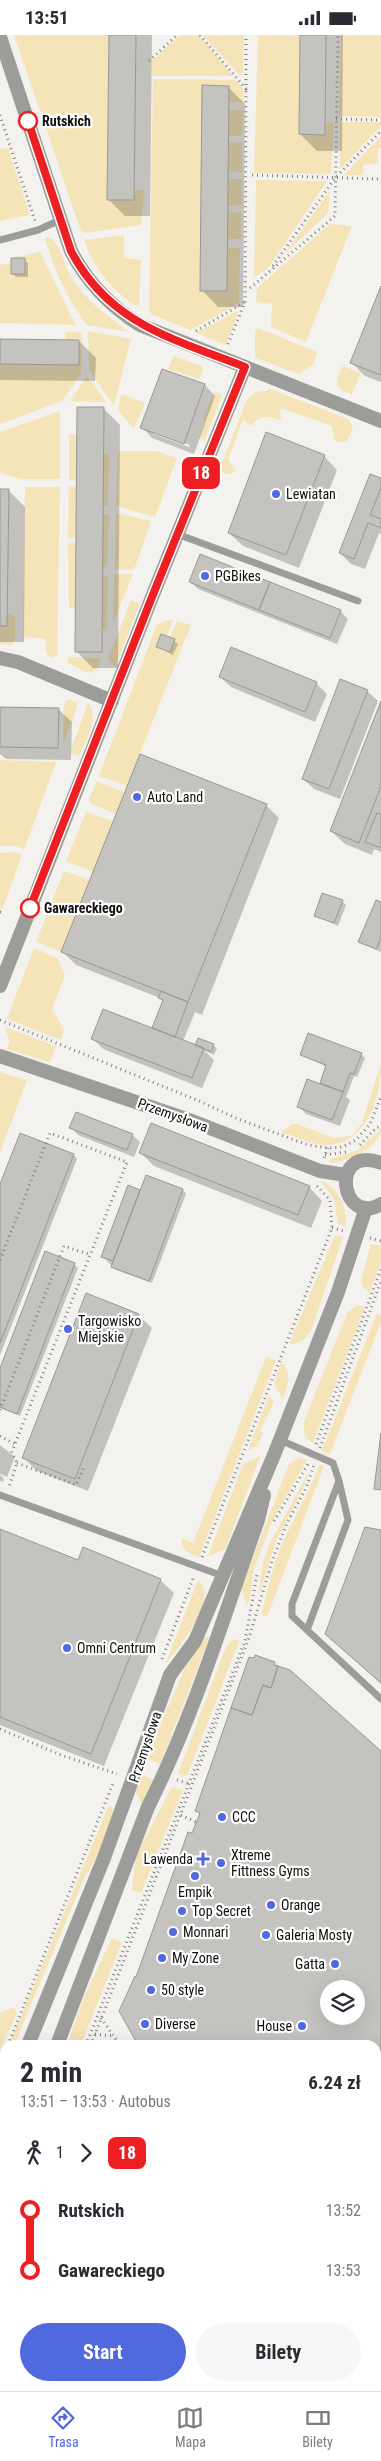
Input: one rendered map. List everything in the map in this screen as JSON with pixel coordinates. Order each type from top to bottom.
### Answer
[{"type":"street","points":[[0,37],[71,251],[81,271],[122,314],[163,335],[381,421]]},
{"type":"street","points":[[0,985],[177,534],[245,367]]},
{"type":"street","points":[[0,658],[18,662],[112,701]]},
{"type":"street","name":"Przemysłowa","points":[[0,1056],[192,1121],[320,1171],[346,1175]]},
{"type":"street","points":[[381,1163],[371,1159],[361,1160],[352,1166],[346,1175],[344,1186],[348,1196],[355,1204],[366,1207],[381,1204]]},
{"type":"street","name":"Przemysłowa","points":[[30,2040],[104,1858],[170,1675],[196,1641],[274,1455],[338,1292],[366,1207]]},
{"type":"street","name":"Przemysłowa","points":[[59,2040],[148,1807],[164,1776],[198,1690],[258,1521],[274,1455]]},
{"type":"lane","points":[[0,240],[38,230],[60,220]]},
{"type":"lane","points":[[177,534],[358,601]]},
{"type":"lane","points":[[280,1440],[333,1463],[348,1520],[308,1631]]},
{"type":"lane","points":[[339,1481],[292,1604],[292,1616],[381,1699]]},
{"type":"lane","points":[[3,1496],[223,1576]]},
{"type":"path","points":[[149,61],[177,35]]},
{"type":"path","points":[[200,35],[246,89]]},
{"type":"path","points":[[226,348],[245,302],[246,35]]},
{"type":"path","points":[[250,288],[334,216],[338,35]]},
{"type":"path","points":[[0,115],[38,230]]},
{"type":"path","points":[[336,119],[381,120]]},
{"type":"path","points":[[270,271],[335,178],[381,131]]},
{"type":"path","points":[[252,175],[378,179]]},
{"type":"path","points":[[199,338],[190,334],[245,302]]},
{"type":"path","points":[[0,1020],[246,1122],[308,1145],[328,1148],[342,1147],[356,1140],[370,1124],[381,1097]]},
{"type":"path","points":[[319,1154],[347,1152],[361,1145],[376,1128],[381,1126]]},
{"type":"path","points":[[0,1260],[50,1133],[127,1162],[12,1452],[18,1463],[76,1485],[85,1465]]},
{"type":"path","points":[[198,1566],[332,1228],[330,1200],[314,1184],[328,1148]]},
{"type":"path","points":[[0,1410],[64,1246],[91,1255]]},
{"type":"path","points":[[93,2040],[250,1638],[272,1561],[287,1523],[306,1488],[315,1454],[381,1269]]},
{"type":"path","points":[[274,1522],[315,1454],[381,1281]]},
{"type":"path","points":[[0,1436],[14,1444]]},
{"type":"path","points":[[3,1496],[18,1463]]},
{"type":"path","points":[[88,2040],[245,1641],[257,1570]]},
{"type":"path","points":[[0,1729],[61,1755],[117,1774],[10,2040]]},
{"type":"path","points":[[181,1815],[196,1822]]},
{"type":"path","points":[[101,2019],[117,2040]]},
{"type":"path","points":[[96,2034],[114,2036]]},
{"type":"shaded area","points":[[14,35],[109,35],[107,199],[134,190],[144,190],[141,225],[84,233],[81,231]]},
{"type":"shaded area","points":[[180,35],[199,35],[233,76],[152,76],[152,61]]},
{"type":"shaded area","points":[[203,35],[244,35],[243,74],[240,76]]},
{"type":"shaded area","points":[[258,35],[300,35],[299,134],[325,135],[326,122],[334,123],[331,174],[254,173]]},
{"type":"shaded area","points":[[341,35],[381,35],[381,117],[339,116]]},
{"type":"shaded area","points":[[153,79],[236,80],[243,88],[244,103],[229,102],[229,86],[203,85],[227,248],[240,248],[239,303],[190,330],[151,314],[149,309]]},
{"type":"shaded area","points":[[229,110],[243,110],[242,136],[228,136]]},
{"type":"shaded area","points":[[340,122],[381,122],[381,126],[340,169]]},
{"type":"shaded area","points":[[381,136],[381,148],[378,149],[377,164],[363,165],[363,175],[344,175]]},
{"type":"shaded area","points":[[228,142],[242,143],[242,172],[228,172]]},
{"type":"shaded area","points":[[8,148],[30,215],[0,221],[0,149]]},
{"type":"shaded area","points":[[228,179],[242,179],[242,205],[228,206]]},
{"type":"shaded area","points":[[256,180],[327,181],[269,267],[254,278]]},
{"type":"shaded area","points":[[330,190],[328,213],[284,255]]},
{"type":"shaded area","points":[[228,212],[241,213],[241,239],[227,239]]},
{"type":"shaded area","points":[[330,224],[352,226],[306,342],[271,327],[272,304],[256,302],[257,288]]},
{"type":"shaded area","points":[[124,235],[124,258],[141,260],[139,308],[121,295],[106,279],[93,261],[84,240]]},
{"type":"shaded area","points":[[45,238],[52,239],[56,243],[70,275],[82,292],[104,313],[129,332],[87,325],[73,305],[62,284]]},
{"type":"shaded area","points":[[40,252],[77,325],[0,323],[0,265],[11,263],[11,274],[24,274],[25,259],[11,258]]},
{"type":"shaded area","points":[[239,310],[226,345],[196,333]]},
{"type":"shaded area","points":[[258,328],[317,352],[313,365],[299,374],[255,358],[255,331]]},
{"type":"shaded area","points":[[88,331],[131,339],[114,406],[89,370]]},
{"type":"shaded area","points":[[65,332],[80,332],[82,334],[81,374],[62,401],[0,424],[0,364],[79,365],[79,340],[65,340]]},
{"type":"shaded area","points":[[174,356],[201,366],[203,369],[199,379],[168,369]]},
{"type":"shaded area","points":[[343,366],[361,373],[352,394],[342,391],[337,385],[338,375]]},
{"type":"shaded area","points":[[87,376],[106,402],[70,401]]},
{"type":"shaded area","points":[[268,388],[348,419],[353,426],[347,442],[337,442],[334,439],[332,426],[280,408],[281,420],[264,417],[258,419],[251,426],[243,419],[228,460],[236,471],[230,474],[223,473],[220,468],[246,402],[250,396],[257,392],[267,391]]},
{"type":"shaded area","points":[[214,392],[222,395],[205,440],[199,438],[205,421],[203,419]]},
{"type":"shaded area","points":[[121,394],[145,403],[134,429],[118,410]]},
{"type":"shaded area","points":[[60,411],[60,479],[21,479],[0,473],[0,432]]},
{"type":"shaded area","points":[[69,434],[77,435],[76,480],[69,480]]},
{"type":"shaded area","points":[[118,451],[156,451],[177,458],[155,517],[116,506]]},
{"type":"shaded area","points":[[103,454],[109,454],[108,506],[103,505]]},
{"type":"shaded area","points":[[69,486],[76,486],[76,538],[68,538]]},
{"type":"shaded area","points":[[25,487],[60,487],[57,655],[53,658],[47,654],[45,639],[23,637]]},
{"type":"shaded area","points":[[116,513],[151,521],[134,570],[115,569]]},
{"type":"shaded area","points":[[103,514],[109,515],[107,567],[102,567]]},
{"type":"shaded area","points":[[68,543],[76,543],[75,608],[69,608]]},
{"type":"shaded area","points":[[114,574],[133,574],[113,623]]},
{"type":"shaded area","points":[[102,576],[108,576],[107,629],[102,629]]},
{"type":"shaded area","points":[[131,600],[140,603],[116,666],[112,665],[108,658]]},
{"type":"shaded area","points":[[8,613],[15,617],[15,639],[12,645],[0,644],[0,626],[7,625]]},
{"type":"shaded area","points":[[173,619],[167,636],[161,634],[156,647],[170,637],[177,621],[191,625],[127,786],[99,776],[157,624]]},
{"type":"shaded area","points":[[68,657],[101,658],[97,670],[88,673],[68,663]]},
{"type":"shaded area","points":[[69,699],[77,703],[77,708],[63,745],[64,708],[65,702]]},
{"type":"shaded area","points":[[88,702],[93,715],[91,729],[79,756],[70,753]]},
{"type":"shaded area","points":[[0,760],[56,762],[24,850],[17,846],[0,846]]},
{"type":"shaded area","points":[[97,781],[124,792],[116,814],[90,803],[89,799]]},
{"type":"shaded area","points":[[86,812],[113,821],[93,872],[66,861]]},
{"type":"shaded area","points":[[15,852],[22,855],[2,910],[0,910],[0,853]]},
{"type":"shaded area","points":[[64,871],[90,880],[61,952],[36,942]]},
{"type":"shaded area","points":[[34,948],[58,959],[65,975],[52,1009],[64,1029],[61,1040],[7,1019]]},
{"type":"shaded area","points":[[5,1027],[56,1046],[50,1062],[6,1049],[10,1043]]},
{"type":"shaded area","points":[[381,1064],[378,1091],[374,1105],[369,1117],[352,1137],[340,1143],[320,1145],[281,1132],[292,1124],[297,1124],[334,1138],[352,1136],[362,1123]]},
{"type":"shaded area","points":[[0,1072],[27,1080],[0,1153]]},
{"type":"shaded area","points":[[381,1129],[379,1136],[369,1148],[352,1157],[329,1163],[331,1159],[358,1150]]},
{"type":"shaded area","points":[[322,1181],[328,1184],[341,1199],[345,1212],[346,1226],[338,1224],[334,1199]]},
{"type":"shaded area","points":[[335,1235],[343,1237],[311,1331],[302,1341],[289,1344]]},
{"type":"shaded area","points":[[371,1244],[381,1246],[381,1262],[370,1293],[363,1287],[361,1282]]},
{"type":"shaded area","points":[[357,1305],[365,1307],[313,1443],[307,1439],[304,1433],[305,1419],[347,1313]]},
{"type":"shaded area","points":[[377,1313],[381,1315],[381,1322],[330,1454],[322,1451]]},
{"type":"shaded area","points":[[266,1357],[276,1360],[199,1558],[186,1551],[182,1545],[182,1538],[193,1543]]},
{"type":"shaded area","points":[[281,1362],[285,1366],[288,1375],[288,1384],[283,1399],[274,1384]]},
{"type":"shaded area","points":[[269,1395],[274,1402],[260,1431],[263,1433],[257,1446],[248,1450]]},
{"type":"shaded area","points":[[260,1457],[224,1550],[208,1556],[243,1464]]},
{"type":"shaded area","points":[[299,1458],[307,1460],[273,1519],[254,1569],[250,1598],[247,1605],[241,1589],[289,1464]]},
{"type":"shaded area","points":[[319,1465],[324,1466],[267,1617],[261,1614],[276,1561]]},
{"type":"shaded area","points":[[309,1471],[303,1488],[276,1541],[258,1598],[263,1562],[269,1545]]},
{"type":"shaded area","points":[[198,1580],[204,1588],[201,1611],[187,1636],[165,1665]]},
{"type":"shaded area","points":[[208,1636],[209,1639],[160,1764],[146,1758],[185,1668],[203,1638]]},
{"type":"shaded area","points":[[240,1639],[187,1776],[178,1773],[226,1647],[232,1641]]},
{"type":"shaded area","points":[[140,1774],[154,1780],[143,1806],[134,1789]]},
{"type":"shaded area","points":[[172,1787],[183,1790],[141,1893],[132,1890],[136,1855]]},
{"type":"shaded area","points":[[109,1805],[113,1809],[113,1816],[103,1847],[85,1876],[16,2040],[11,2040]]},
{"type":"shaded area","points":[[112,1938],[122,1942],[83,2040],[69,2040],[84,1997]]},
{"type":"shaded area","points":[[14,2007],[17,2013],[5,2040],[0,2040],[0,2013]]},
{"type":"building","points":[[109,35],[136,35],[134,200],[107,200]]},
{"type":"building","points":[[300,35],[326,35],[325,135],[299,134]]},
{"type":"building","points":[[202,85],[229,86],[227,291],[200,291]]},
{"type":"building","points":[[11,258],[25,258],[25,274],[11,274]]},
{"type":"building","points":[[381,286],[381,375],[350,363]]},
{"type":"building","points":[[0,339],[79,340],[79,365],[0,364]]},
{"type":"building","points":[[162,369],[205,384],[184,444],[140,428]]},
{"type":"building","points":[[77,407],[104,407],[102,652],[75,652]]},
{"type":"building","name":"Lewiatan","points":[[266,432],[325,455],[286,555],[228,533]]},
{"type":"building","points":[[370,474],[381,478],[381,488],[370,515],[381,519],[381,528],[368,523],[354,559],[339,553]]},
{"type":"building","points":[[0,489],[9,489],[7,626],[0,626]]},
{"type":"building","points":[[200,554],[270,582],[259,610],[189,582]]},
{"type":"building","points":[[270,582],[341,610],[330,638],[259,610]]},
{"type":"building","points":[[161,634],[175,639],[170,652],[156,647]]},
{"type":"building","points":[[231,647],[317,682],[305,712],[219,677]]},
{"type":"building","points":[[340,679],[368,690],[329,789],[302,779]]},
{"type":"building","points":[[381,701],[381,786],[359,843],[330,831]]},
{"type":"building","points":[[0,707],[59,708],[58,748],[0,747]]},
{"type":"building","points":[[140,754],[267,804],[188,1002],[61,952]]},
{"type":"building","points":[[377,813],[381,814],[381,848],[365,842]]},
{"type":"building","points":[[322,893],[343,900],[334,923],[314,916]]},
{"type":"building","points":[[376,900],[381,902],[381,938],[376,949],[358,942]]},
{"type":"building","points":[[161,991],[188,1002],[175,1037],[152,1028],[163,1000],[158,998]]},
{"type":"building","points":[[103,1009],[204,1048],[192,1078],[91,1039]]},
{"type":"building","points":[[308,1033],[362,1053],[354,1074],[350,1073],[343,1092],[320,1083],[326,1065],[300,1055]]},
{"type":"building","points":[[198,1038],[214,1044],[211,1052],[195,1045]]},
{"type":"building","points":[[307,1079],[343,1092],[332,1120],[297,1107]]},
{"type":"building","points":[[76,1112],[133,1134],[127,1150],[69,1128]]},
{"type":"building","points":[[151,1123],[310,1186],[298,1215],[139,1153]]},
{"type":"building","points":[[20,1133],[74,1154],[0,1343],[0,1184]]},
{"type":"building","points":[[146,1175],[183,1189],[149,1281],[111,1267]]},
{"type":"building","points":[[128,1185],[140,1190],[113,1261],[101,1257]]},
{"type":"building","points":[[45,1251],[75,1263],[17,1414],[0,1407],[0,1368]]},
{"type":"building","points":[[86,1293],[139,1314],[75,1479],[22,1458]]},
{"type":"building","points":[[381,1433],[381,1490],[374,1489]]},
{"type":"building","points":[[365,1527],[381,1530],[381,1683],[325,1634]]},
{"type":"building","name":"Omni Centrum","points":[[0,1529],[78,1560],[83,1547],[161,1579],[91,1754],[0,1717]]},
{"type":"building","points":[[255,1655],[275,1662],[274,1665],[278,1666],[271,1688],[263,1685],[252,1715],[231,1708],[249,1657],[254,1658]]},
{"type":"building","name":"Galeria Mosty","points":[[278,1666],[290,1670],[381,1751],[381,2040],[135,2040],[119,2011],[136,1977],[188,1832],[192,1833],[200,1813],[195,1811],[231,1708],[252,1715],[263,1685],[271,1688]]},
{"type":"bus line","name":"18","points":[[28,121],[60,220],[71,251],[81,271],[122,314],[140,325],[245,367],[30,908]]},
{"type":"place","name":"Rutskich","points":[[28,121]]},
{"type":"place","name":"Lewiatan","points":[[276,494]]},
{"type":"place","name":"PGBikes","points":[[205,576]]},
{"type":"place","name":"Auto Land","points":[[137,797]]},
{"type":"place","name":"Gawareckiego","points":[[30,908]]},
{"type":"place","name":"Targowisko Miejskie","points":[[68,1329]]},
{"type":"place","name":"Omni Centrum","points":[[67,1648]]},
{"type":"place","name":"CCC","points":[[222,1817]]},
{"type":"place","name":"Lawenda","points":[[203,1859]]},
{"type":"place","name":"Xtreme Fittness Gyms","points":[[221,1863]]},
{"type":"place","name":"Empik","points":[[195,1876]]},
{"type":"place","name":"Orange","points":[[271,1905]]},
{"type":"place","name":"Top Secret","points":[[182,1911]]},
{"type":"place","name":"Monnari","points":[[173,1932]]},
{"type":"place","name":"Galeria Mosty","points":[[266,1935]]},
{"type":"place","name":"My Zone","points":[[162,1958]]},
{"type":"place","name":"Gatta","points":[[335,1964]]},
{"type":"place","name":"50 style","points":[[151,1990]]},
{"type":"place","name":"Diverse","points":[[145,2024]]},
{"type":"place","name":"House","points":[[302,2026]]}]
